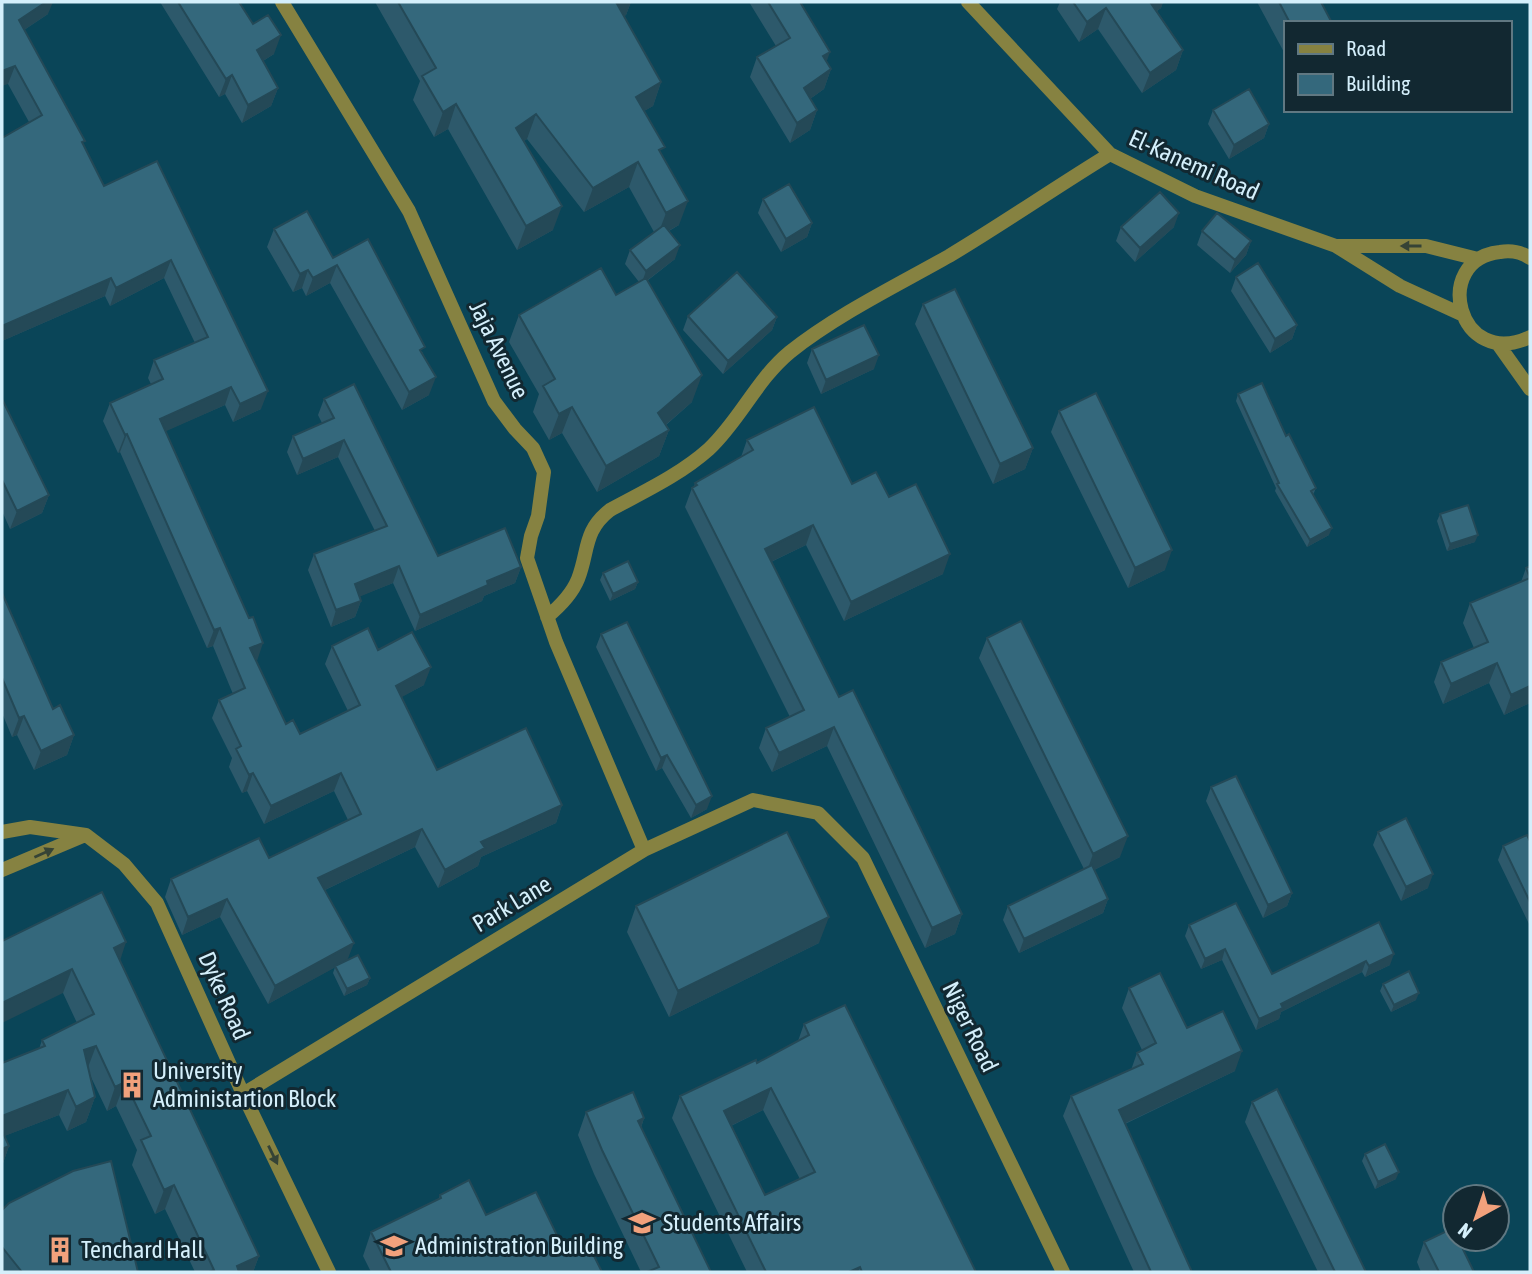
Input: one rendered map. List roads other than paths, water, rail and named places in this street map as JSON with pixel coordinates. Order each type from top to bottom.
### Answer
[{"type":"street","name":"Jaja Avenue","points":[[282,2],[409,211],[494,401],[533,448],[544,472],[538,516],[527,558],[547,617],[644,850]]},
{"type":"street","name":"El-Kanemi Road","points":[[968,2],[1110,154],[1195,196],[1336,246],[1400,286],[1461,314]]},
{"type":"street","points":[[547,617],[558,608],[578,579],[592,529],[598,519],[688,466],[709,449],[753,392],[790,352],[825,327],[975,240],[1110,154]]},
{"type":"street","name":"El-Kanemi Road","points":[[1336,246],[1426,246],[1478,259]]},
{"type":"street","points":[[1530,258],[1509,251],[1493,252],[1478,259],[1461,281],[1458,298],[1461,314],[1469,328],[1482,339],[1498,344],[1518,343],[1530,337]]},
{"type":"street","points":[[1498,344],[1530,389]]},
{"type":"street","name":"Park Lane","points":[[243,1094],[644,850],[753,800],[818,813]]},
{"type":"street","name":"Niger Road","points":[[818,813],[863,858],[1063,1272]]},
{"type":"street","name":"Dyke Road","points":[[2,832],[30,827],[86,835],[124,864],[157,903],[243,1094],[329,1272]]},
{"type":"street","points":[[2,870],[86,835]]},
{"type":"place","name":"University Administartion Block","points":[[132,1085]]},
{"type":"place","name":"Students Affairs","points":[[642,1223]]},
{"type":"place","name":"Administration Building","points":[[394,1246]]},
{"type":"place","name":"Tenchard Hall","points":[[60,1250]]}]
